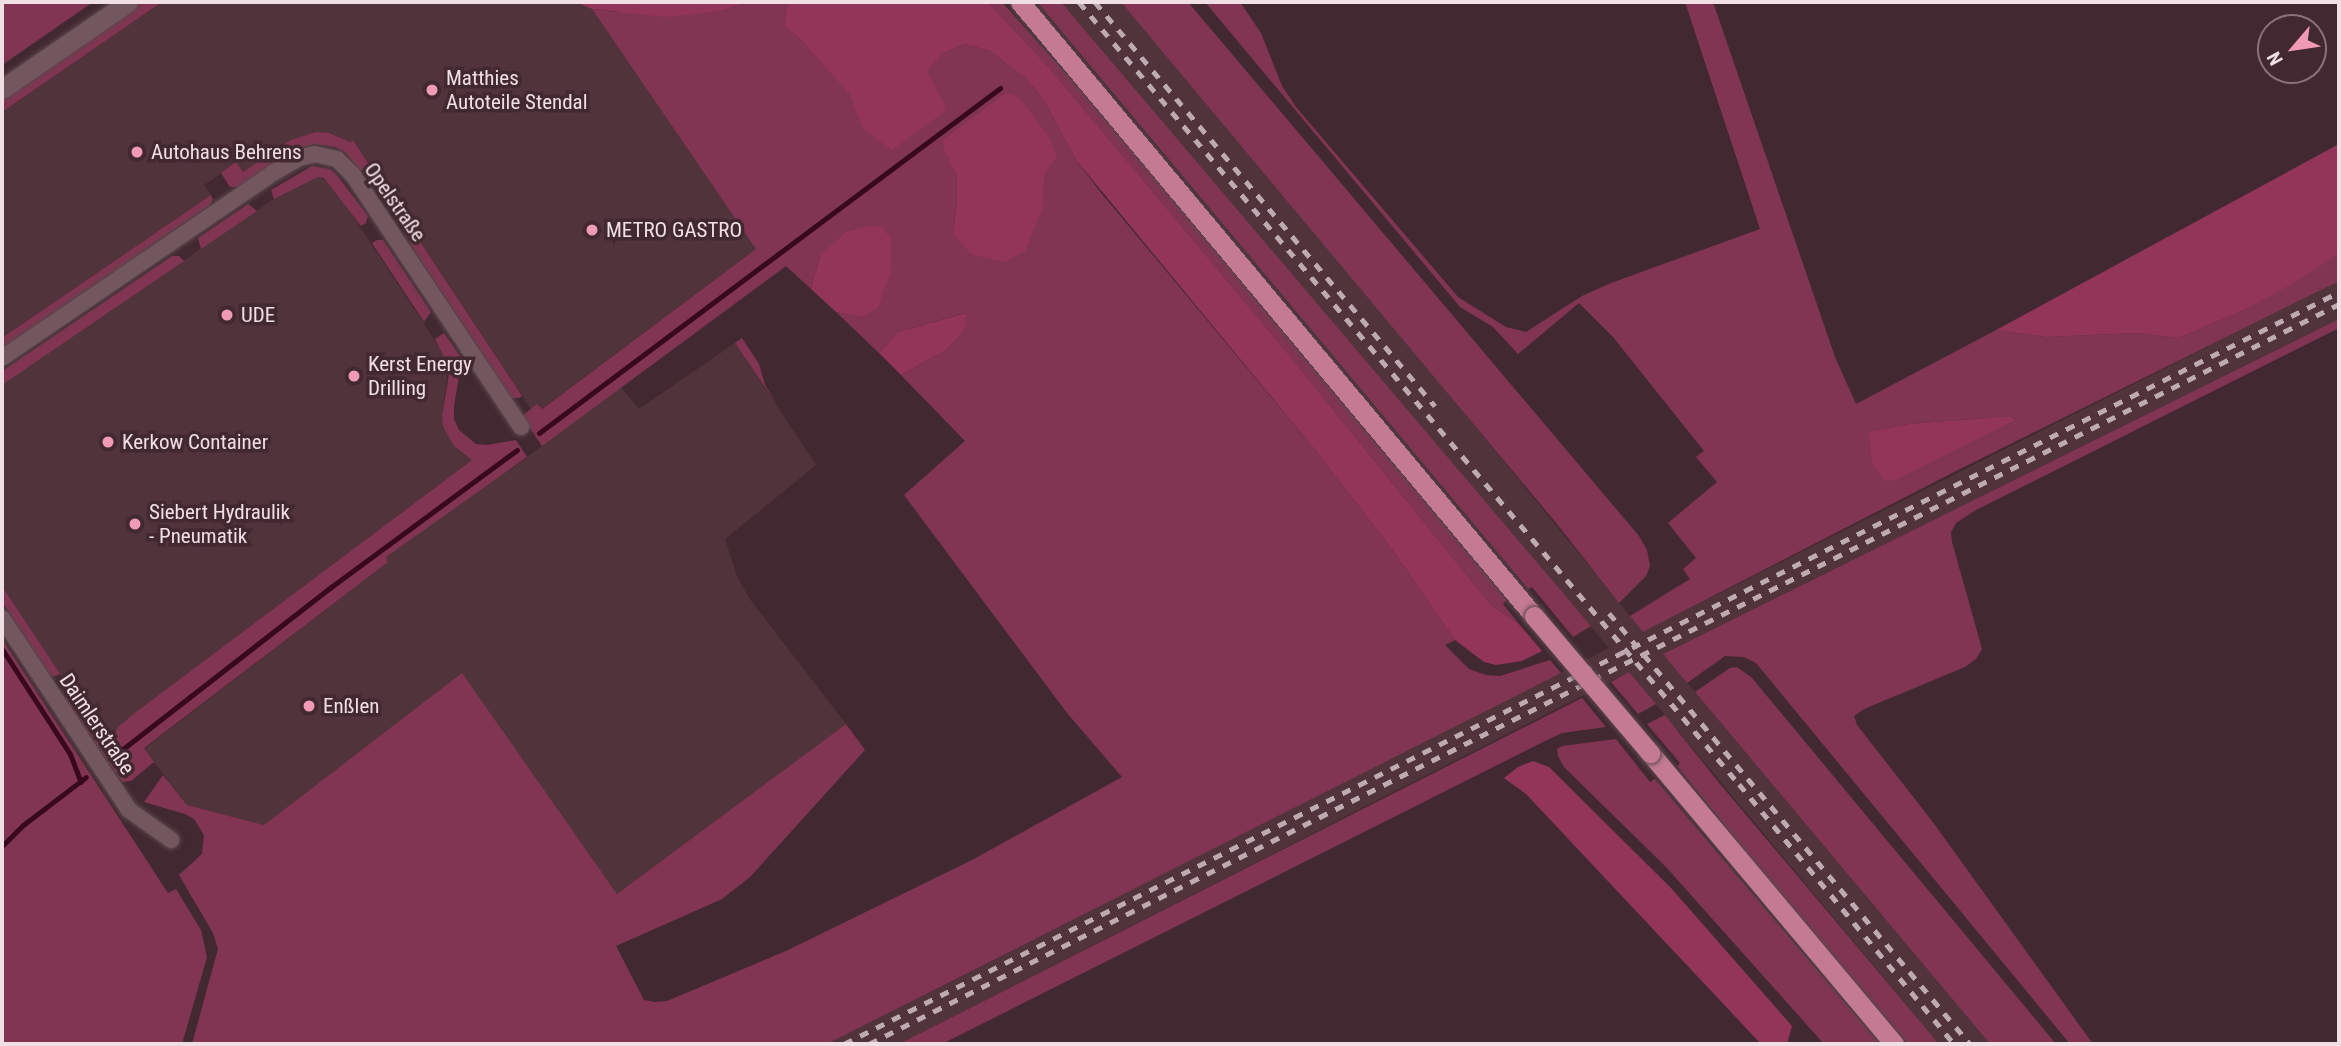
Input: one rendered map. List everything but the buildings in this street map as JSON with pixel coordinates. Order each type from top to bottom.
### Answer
[{"type":"main road","points":[[2,89],[128,2]]},
{"type":"main road","points":[[1020,2],[1894,1044]]},
{"type":"street","name":"Opelstraße","points":[[2,358],[273,173],[299,158],[315,154],[337,159],[353,175],[521,427]]},
{"type":"street","name":"Daimlerstraße","points":[[2,618],[129,810],[171,840]]},
{"type":"shaded area","points":[[2,2],[93,2],[2,65]]},
{"type":"shaded area","points":[[142,2],[162,2],[2,112],[2,99]]},
{"type":"shaded area","points":[[162,2],[576,2],[592,9],[756,249],[541,409],[537,404],[531,409],[354,141],[291,140],[243,172],[236,163],[204,185],[211,195],[2,338],[2,112]]},
{"type":"shaded area","points":[[576,2],[751,2],[720,11],[666,17],[592,9]]},
{"type":"shaded area","points":[[751,2],[787,2],[784,26],[800,39],[851,94],[926,71],[942,54],[965,44],[990,51],[1025,78],[1042,97],[1076,160],[1102,194],[1316,451],[1391,548],[1455,640],[1445,645],[1469,669],[1486,675],[1500,676],[1550,660],[1561,673],[827,1044],[192,1044],[218,949],[213,933],[179,875],[202,854],[204,835],[194,819],[185,814],[144,802],[163,775],[187,805],[264,825],[462,673],[617,894],[846,724],[865,750],[750,877],[722,899],[616,946],[644,1000],[655,1002],[667,1001],[786,951],[974,859],[1122,777],[1067,713],[904,495],[965,441],[901,375],[946,350],[961,335],[965,313],[898,332],[879,353],[836,312],[860,317],[820,256],[811,289],[786,266],[542,446],[522,416],[537,404],[542,409],[756,249],[592,9],[617,12],[720,11]],"holes":[[[1005,93],[1043,173],[1043,206],[953,233],[957,199],[956,173],[943,139]]]},
{"type":"shaded area","points":[[787,2],[988,2],[1047,65],[1285,350],[1491,605],[1519,624],[1542,651],[1522,661],[1496,665],[1484,662],[1455,640],[1391,548],[1316,451],[1076,160],[1042,97],[1025,78],[990,51],[965,44],[942,54],[927,71],[947,110],[892,150],[863,129],[850,94],[800,39],[784,26]]},
{"type":"shaded area","points":[[988,2],[1002,2],[1078,87],[1507,600],[1503,604],[1519,624],[1491,605],[1285,350],[1047,65]]},
{"type":"shaded area","points":[[1037,2],[1061,2],[1591,626],[1573,637],[1532,587],[1528,589]]},
{"type":"shaded area","points":[[1061,2],[1121,2],[1350,273],[1643,632],[2339,280],[2339,319],[1663,654],[1990,1044],[1939,1044],[1629,672],[899,1044],[827,1044],[1609,648]]},
{"type":"shaded area","points":[[1121,2],[1188,2],[1639,536],[1647,550],[1650,566],[1646,576],[1619,603],[1557,524]]},
{"type":"shaded area","points":[[1205,2],[1240,2],[1261,33],[1282,86],[1296,107],[1458,297],[1506,327],[1526,332],[1582,296],[1611,283],[1760,229],[1685,2],[1713,2],[1835,357],[1856,404],[1996,330],[2047,337],[2137,333],[2179,338],[2244,310],[2339,254],[2339,281],[1956,471],[1643,632],[1630,616],[1690,579],[1683,569],[1696,558],[1668,523],[1717,482],[1696,457],[1704,451],[1613,337],[1579,303],[1518,354],[1493,327],[1460,307]],"holes":[[[2011,416],[2015,419],[1869,432],[1908,424]]]},
{"type":"shaded area","points":[[1005,93],[1019,97],[1049,137],[1057,157],[1044,173],[1043,206],[1025,251],[1004,262],[971,254],[953,233],[957,199],[956,173],[944,149],[943,139]]},
{"type":"shaded area","points":[[316,132],[329,133],[350,142],[353,140],[372,169],[360,170],[345,152],[335,147],[314,144],[294,150],[239,187],[230,187],[221,173],[236,162],[243,172],[291,140]]},
{"type":"shaded area","points":[[2339,144],[2339,254],[2244,310],[2179,338],[2137,333],[2047,337],[1996,330]]},
{"type":"shaded area","points":[[312,166],[330,169],[336,174],[368,216],[366,223],[361,226],[324,178],[318,177],[274,199],[271,190]]},
{"type":"shaded area","points":[[318,177],[327,181],[341,198],[449,362],[442,416],[458,450],[473,459],[136,712],[118,727],[111,741],[90,721],[2,586],[2,385],[274,199]]},
{"type":"shaded area","points":[[211,195],[213,200],[210,205],[2,348],[2,338]]},
{"type":"shaded area","points":[[248,204],[257,211],[201,249],[198,238]]},
{"type":"shaded area","points":[[869,226],[882,227],[891,239],[891,270],[878,308],[860,317],[836,312],[811,289],[820,256],[846,232]]},
{"type":"shaded area","points":[[413,231],[522,396],[519,398],[512,398],[410,244],[408,236]]},
{"type":"shaded area","points":[[383,240],[431,312],[424,322],[372,243]]},
{"type":"shaded area","points":[[172,256],[179,256],[184,261],[2,385],[2,371]]},
{"type":"shaded area","points":[[966,313],[966,324],[961,335],[946,350],[901,375],[879,353],[898,332]]},
{"type":"shaded area","points":[[2339,319],[2339,328],[1976,510],[1956,523],[1951,532],[1952,542],[1982,649],[1976,659],[1965,667],[1864,709],[1854,716],[1857,725],[1932,821],[2093,1044],[2070,1044],[1756,663],[1744,657],[1725,656],[1687,683],[1663,654]]},
{"type":"shaded area","points":[[444,333],[462,359],[454,406],[454,419],[459,430],[476,444],[516,440],[527,457],[386,557],[388,562],[144,748],[154,762],[131,781],[122,782],[65,698],[71,692],[98,731],[111,741],[118,727],[136,712],[472,460],[454,446],[443,426],[442,416],[450,368],[435,339]]},
{"type":"shaded area","points":[[742,338],[759,364],[765,385],[777,405],[735,343]]},
{"type":"shaded area","points":[[735,343],[816,465],[725,539],[737,576],[749,598],[846,724],[617,894],[462,674],[264,825],[187,805],[144,749],[388,562],[386,557],[505,470],[509,471],[620,386],[639,409]]},
{"type":"shaded area","points":[[2011,416],[2015,420],[1895,480],[1885,481],[1872,463],[1869,432],[1908,424]]},
{"type":"shaded area","points":[[2,586],[60,674],[53,677],[50,675],[2,602]]},
{"type":"shaded area","points":[[2,639],[168,893],[176,889],[201,930],[207,957],[182,1044],[2,1044]]},
{"type":"shaded area","points":[[1737,667],[1752,678],[2056,1044],[1990,1044],[1695,692],[1730,668]]},
{"type":"shaded area","points":[[1629,672],[1656,704],[1638,714],[1611,682]]},
{"type":"shaded area","points":[[1582,698],[1606,727],[1562,733],[1543,742],[942,1044],[899,1044]]},
{"type":"shaded area","points":[[1665,715],[1939,1044],[1908,1044],[1747,853],[1677,766],[1680,763],[1647,724]]},
{"type":"shaded area","points":[[1616,739],[1650,782],[1655,779],[1880,1044],[1824,1044],[1666,867],[1564,767],[1558,756],[1557,749],[1562,746]]},
{"type":"shaded area","points":[[1533,761],[1549,767],[1671,888],[1792,1026],[1787,1044],[1761,1044],[1526,794],[1504,778],[1518,767]]},
{"type":"waterway","points":[[539,433],[1000,88]]},
{"type":"waterway","points":[[110,759],[331,587],[517,450]]},
{"type":"waterway","points":[[2,649],[70,754],[81,782]]},
{"type":"waterway","points":[[2,846],[23,825],[86,777]]},
{"type":"railway","points":[[1079,2],[1739,784],[1954,1044]]},
{"type":"railway","points":[[1095,2],[1435,406]]},
{"type":"railway","points":[[844,1044],[2339,292]]},
{"type":"railway","points":[[869,1044],[2339,304]]},
{"type":"railway","points":[[1609,613],[1970,1044]]},
{"type":"place","name":"Matthies Autoteile Stendal","points":[[432,90]]},
{"type":"place","name":"Autohaus Behrens","points":[[137,152]]},
{"type":"place","name":"METRO GASTRO","points":[[592,230]]},
{"type":"place","name":"UDE","points":[[227,315]]},
{"type":"place","name":"Kerst Energy Drilling","points":[[354,376]]},
{"type":"place","name":"Kerkow Container","points":[[108,442]]},
{"type":"place","name":"Siebert Hydraulik - Pneumatik","points":[[135,524]]},
{"type":"place","name":"Enßlen","points":[[309,706]]}]
